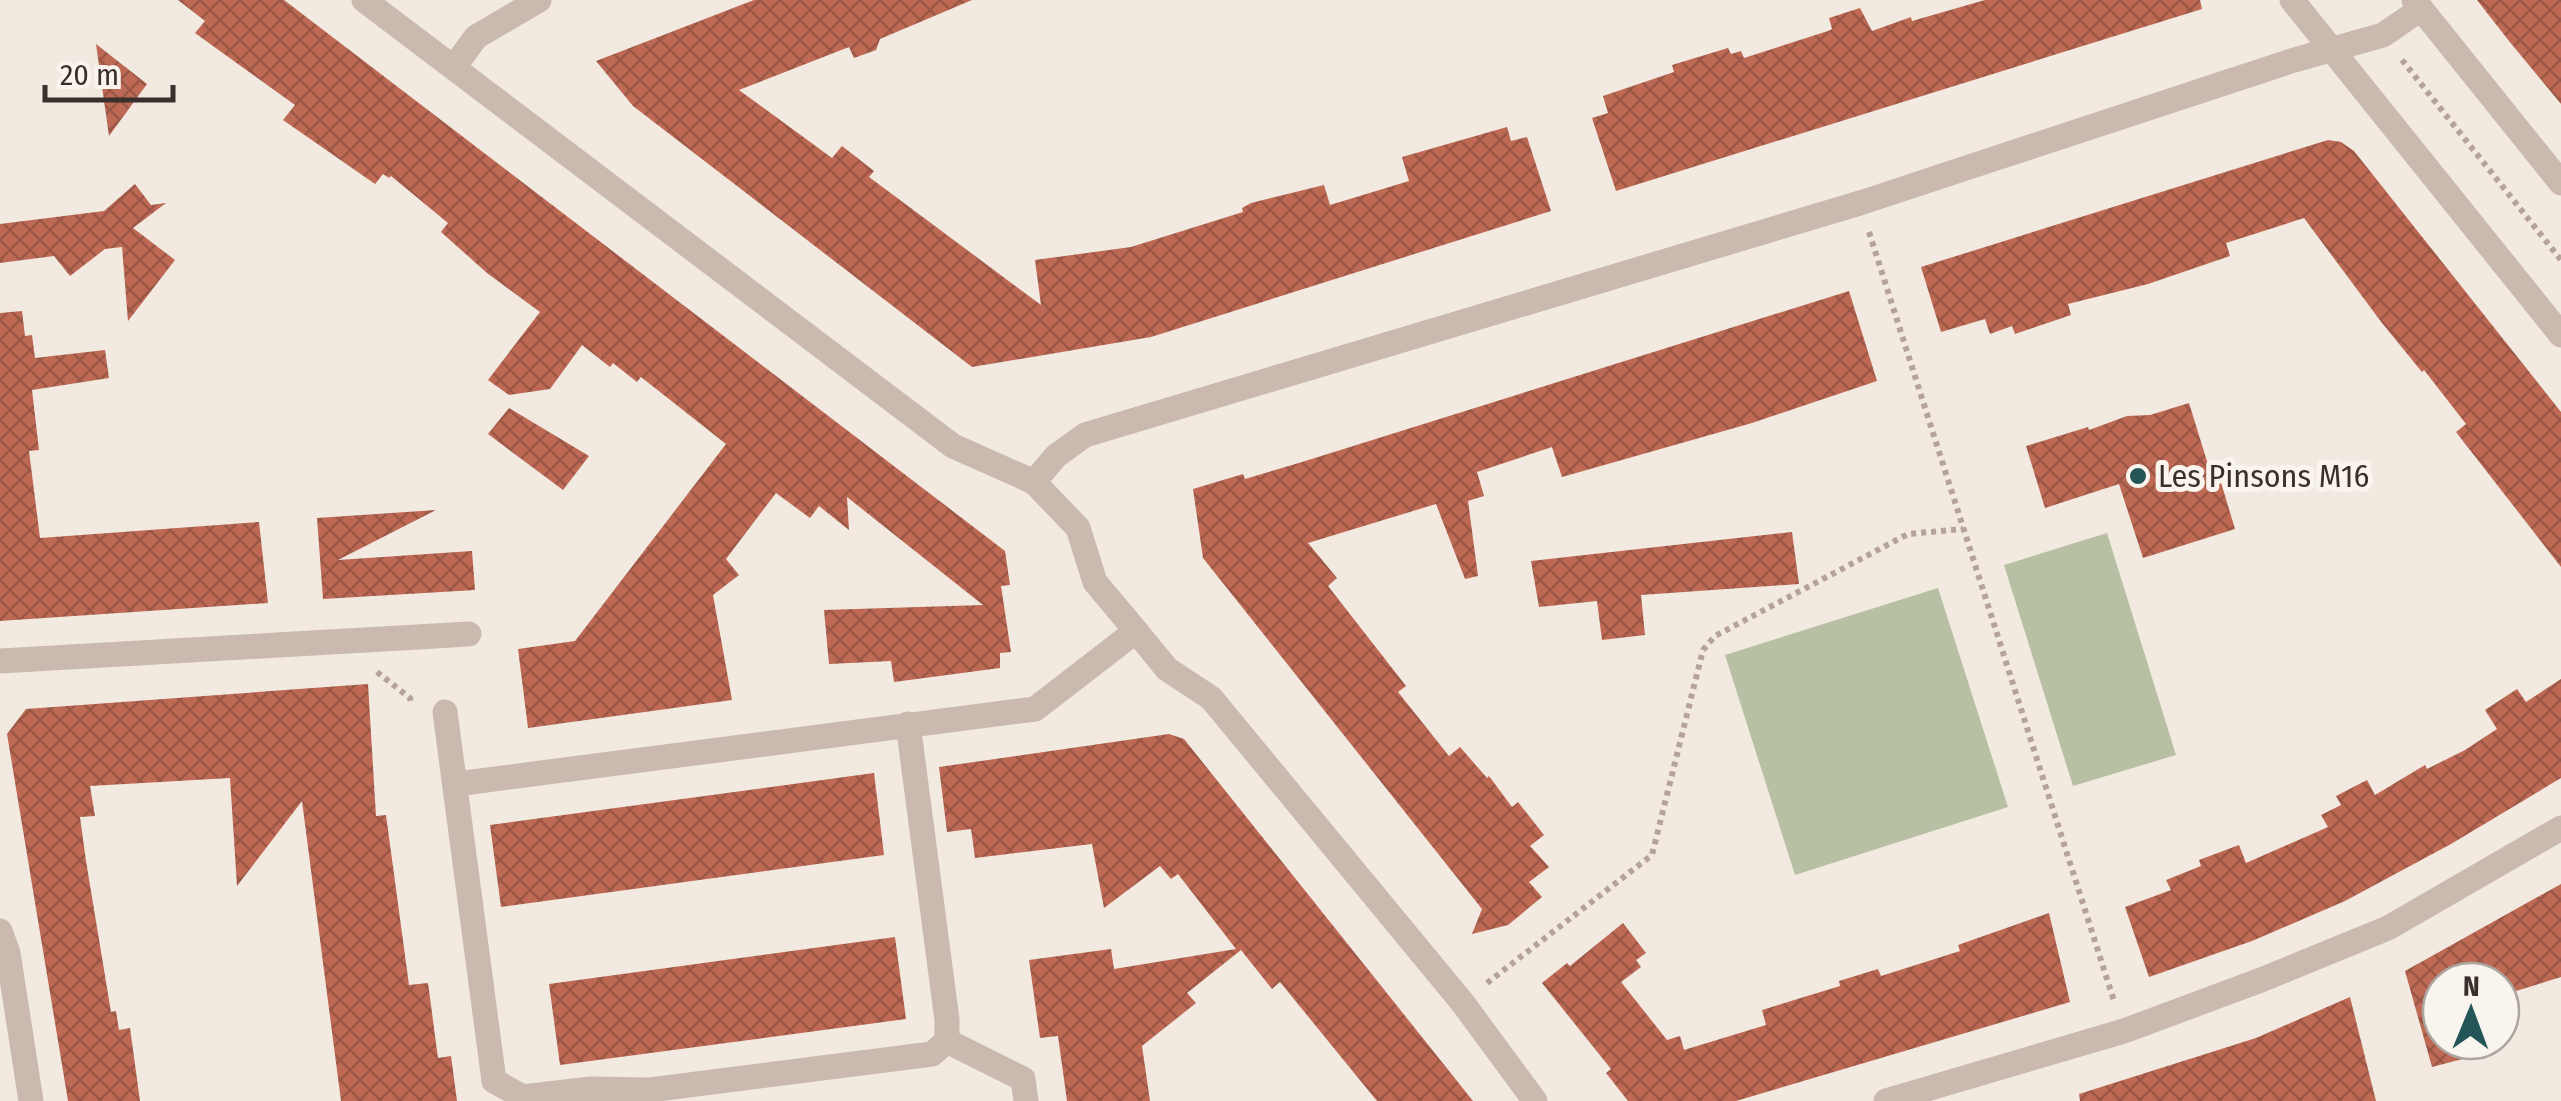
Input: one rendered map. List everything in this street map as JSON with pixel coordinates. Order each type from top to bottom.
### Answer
[{"type":"street","points":[[364,0],[953,446],[1034,482],[1078,528],[1095,582],[1167,668],[1211,698],[1462,1002],[1535,1101]]},
{"type":"street","points":[[454,66],[476,37],[539,0]]},
{"type":"street","points":[[2292,0],[2561,335]]},
{"type":"street","points":[[1034,482],[1056,456],[1086,435],[1860,202],[2291,61],[2383,36],[2418,5],[2561,183]]},
{"type":"street","points":[[456,784],[1035,708],[1136,631]]},
{"type":"street","points":[[0,661],[468,634]]},
{"type":"street","points":[[445,712],[494,1080],[523,1097],[590,1089],[650,1090],[932,1054],[947,1041],[908,724]]},
{"type":"street","points":[[1886,1101],[2124,1031],[2260,980],[2388,928],[2561,828]]},
{"type":"street","points":[[0,930],[8,953],[31,1101]]},
{"type":"street","points":[[947,1041],[1023,1078],[1026,1101]]},
{"type":"path","points":[[2383,36],[2561,260]]},
{"type":"path","points":[[1860,202],[2124,1031]]},
{"type":"path","points":[[1462,1002],[1652,856],[1703,650],[1715,636],[1908,534],[1963,529]]},
{"type":"path","points":[[366,640],[368,664],[410,698],[413,716]]},
{"type":"green space","points":[[2107,533],[2176,755],[2073,786],[2004,565]]},
{"type":"green space","points":[[1938,588],[2008,807],[1795,875],[1725,655]]},
{"type":"building","points":[[178,0],[284,0],[1005,551],[1010,585],[1001,586],[1011,652],[1000,653],[1000,668],[894,682],[891,661],[829,664],[824,610],[983,605],[847,497],[849,530],[819,506],[810,518],[776,493],[726,559],[739,575],[713,595],[732,700],[528,728],[518,649],[575,641],[726,444],[641,377],[637,382],[582,345],[550,389],[509,395],[488,380],[540,312],[441,232],[448,223],[391,176],[383,174],[375,184],[283,120],[295,105],[195,33],[205,21]]},
{"type":"building","points":[[754,0],[972,0],[880,39],[876,50],[854,58],[849,47],[739,90],[832,158],[842,146],[874,171],[869,177],[1041,305],[1035,260],[1131,247],[1243,212],[1242,208],[1251,203],[1324,185],[1330,205],[1409,181],[1402,157],[1507,127],[1511,141],[1527,137],[1551,211],[1151,337],[972,367],[633,106],[596,61]]},
{"type":"building","points":[[1985,0],[2200,0],[2202,9],[1616,191],[1592,118],[1608,113],[1603,96],[1674,72],[1672,65],[1728,48],[1731,54],[1741,51],[1744,58],[1828,31],[1832,29],[1829,18],[1860,8],[1872,31],[1911,17],[1912,21]]},
{"type":"building","points":[[2477,0],[2561,0],[2561,104],[2509,41]]},
{"type":"building","points":[[96,44],[147,84],[109,136]]},
{"type":"building","points":[[2328,140],[2341,142],[2354,151],[2561,412],[2561,567],[2456,432],[2466,424],[2382,323],[2304,218],[2226,243],[2230,256],[2148,284],[2068,304],[2071,315],[2015,334],[2012,326],[1990,334],[1985,319],[1941,332],[1921,267]]},
{"type":"building","points":[[135,184],[151,205],[166,203],[133,228],[175,260],[128,321],[122,247],[105,249],[70,276],[54,256],[0,263],[0,224],[104,211]]},
{"type":"building","points":[[1849,291],[1877,381],[1752,423],[1562,477],[1552,447],[1477,472],[1484,496],[1468,501],[1478,576],[1465,579],[1436,504],[1308,543],[1337,578],[1328,586],[1406,686],[1398,692],[1449,756],[1460,747],[1512,807],[1518,802],[1544,835],[1530,846],[1549,867],[1529,882],[1542,897],[1508,925],[1472,934],[1482,909],[1203,558],[1193,489],[1302,462]]},
{"type":"building","points":[[22,311],[25,336],[32,335],[35,358],[105,350],[109,378],[32,390],[39,450],[29,451],[40,538],[259,522],[268,603],[0,621],[0,313]]},
{"type":"building","points":[[2189,403],[2210,471],[2217,469],[2235,529],[2143,558],[2119,484],[2045,508],[2026,446],[2127,416],[2150,415]]},
{"type":"building","points":[[509,408],[589,456],[563,490],[488,434]]},
{"type":"building","points":[[436,510],[338,560],[472,551],[475,590],[323,599],[317,518]]},
{"type":"building","points":[[1792,532],[1799,584],[1641,595],[1645,635],[1602,640],[1597,601],[1539,607],[1531,561]]},
{"type":"building","points":[[2561,679],[2561,778],[2345,901],[2252,941],[2149,977],[2125,907],[2171,890],[2166,880],[2201,866],[2199,860],[2239,845],[2246,863],[2328,827],[2321,815],[2341,805],[2336,796],[2367,780],[2375,795],[2425,765],[2427,769],[2465,750],[2497,729],[2485,710],[2517,689],[2526,702]]},
{"type":"building","points":[[368,684],[376,816],[386,815],[409,985],[428,983],[438,1058],[451,1056],[457,1101],[341,1101],[302,801],[237,886],[230,778],[90,786],[95,816],[80,817],[86,861],[111,1012],[116,1011],[119,1030],[130,1028],[140,1101],[68,1101],[7,734],[26,709]]},
{"type":"building","points":[[1169,734],[1184,739],[1473,1101],[1377,1101],[1280,982],[1272,989],[1241,950],[1187,993],[1196,1003],[1142,1046],[1150,1101],[1067,1101],[1058,1036],[1040,1038],[1029,960],[1111,949],[1114,969],[1236,949],[1178,874],[1171,879],[1160,866],[1104,908],[1092,844],[975,858],[971,829],[947,832],[939,767]]},
{"type":"building","points":[[874,773],[884,855],[501,907],[490,825]]},
{"type":"building","points":[[2561,884],[2561,977],[2521,990],[2521,961],[2423,961]]},
{"type":"building","points":[[2049,913],[2070,1002],[1736,1101],[1628,1101],[1606,1073],[1611,1069],[1542,983],[1567,963],[1570,966],[1623,923],[1646,953],[1636,960],[1641,967],[1621,982],[1667,1040],[1680,1036],[1684,1050],[1766,1025],[1762,1010],[1840,986],[1839,981],[1878,969],[1881,976],[1960,951],[1958,945]]},
{"type":"building","points":[[895,937],[906,1019],[560,1065],[549,984]]},
{"type":"building","points":[[2421,962],[2421,1028],[2405,971]]},
{"type":"building","points":[[2350,997],[2376,1101],[2080,1101],[2079,1094],[2256,1038]]},
{"type":"building","points":[[2430,1061],[2455,1061],[2432,1067]]},
{"type":"place","name":"Les Pinsons M16","points":[[2138,476]]}]
